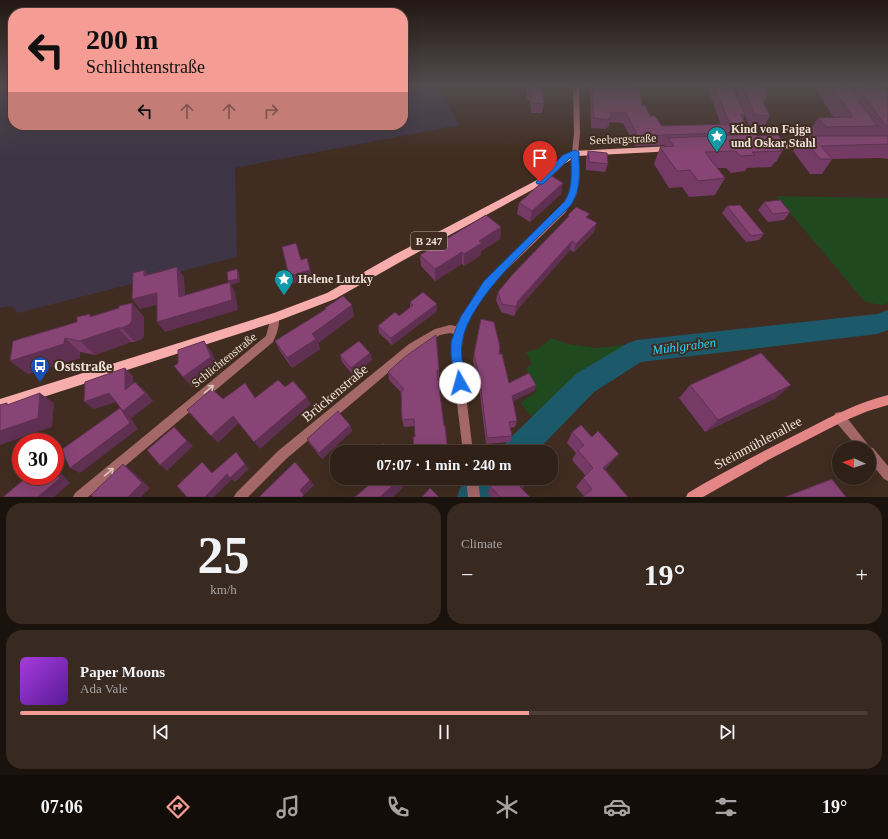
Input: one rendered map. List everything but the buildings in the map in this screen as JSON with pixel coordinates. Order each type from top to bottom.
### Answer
[{"type":"main road","points":[[768,146],[820,145]]},
{"type":"main road","name":"Seebergstraße","points":[[575,152],[684,149]]},
{"type":"main road","name":"B 247","points":[[0,404],[275,317],[332,296],[432,239],[540,182],[566,157],[575,152]]},
{"type":"main road","name":"Steinmühlenallee","points":[[692,497],[839,417],[875,403],[888,400]]},
{"type":"street","points":[[467,445],[456,355],[459,331],[463,321],[488,283],[568,203],[574,194],[576,183],[575,152],[577,133],[576,109]]},
{"type":"street","name":"Schlichtenstraße","points":[[79,497],[270,339],[275,317]]},
{"type":"street","name":"Brückenstraße","points":[[240,497],[282,455],[412,347],[438,332],[450,329],[459,331]]},
{"type":"street","points":[[839,417],[859,441]]},
{"type":"street","points":[[876,460],[888,475]]},
{"type":"street","points":[[473,485],[474,497]]},
{"type":"shaded area","points":[[0,109],[8,109],[8,130],[408,130],[408,109],[450,109],[459,125],[235,168],[237,257],[18,313],[11,306],[0,308]]},
{"type":"green space","points":[[776,196],[888,198],[888,303],[881,305],[865,302]]},
{"type":"green space","points":[[551,338],[569,344],[596,348],[634,344],[671,346],[637,349],[585,383],[539,425],[520,403],[537,391],[525,368],[532,365],[526,352],[538,349]]},
{"type":"waterway","name":"Mühlgraben","points":[[523,445],[585,383],[637,351],[877,324],[888,320]]},
{"type":"waterway","name":"Mühlgraben","points":[[472,497],[483,485]]},
{"type":"place","name":"Kind von Fajga und Oskar Stahl","points":[[717,153]]},
{"type":"place","name":"Helene Lutzky","points":[[284,296]]},
{"type":"place","name":"Oststraße","points":[[40,383]]},
{"type":"route","points":[[460,383],[456,355],[459,331],[463,321],[488,283],[562,210],[574,194],[576,183],[575,152],[566,157],[540,182]]}]
